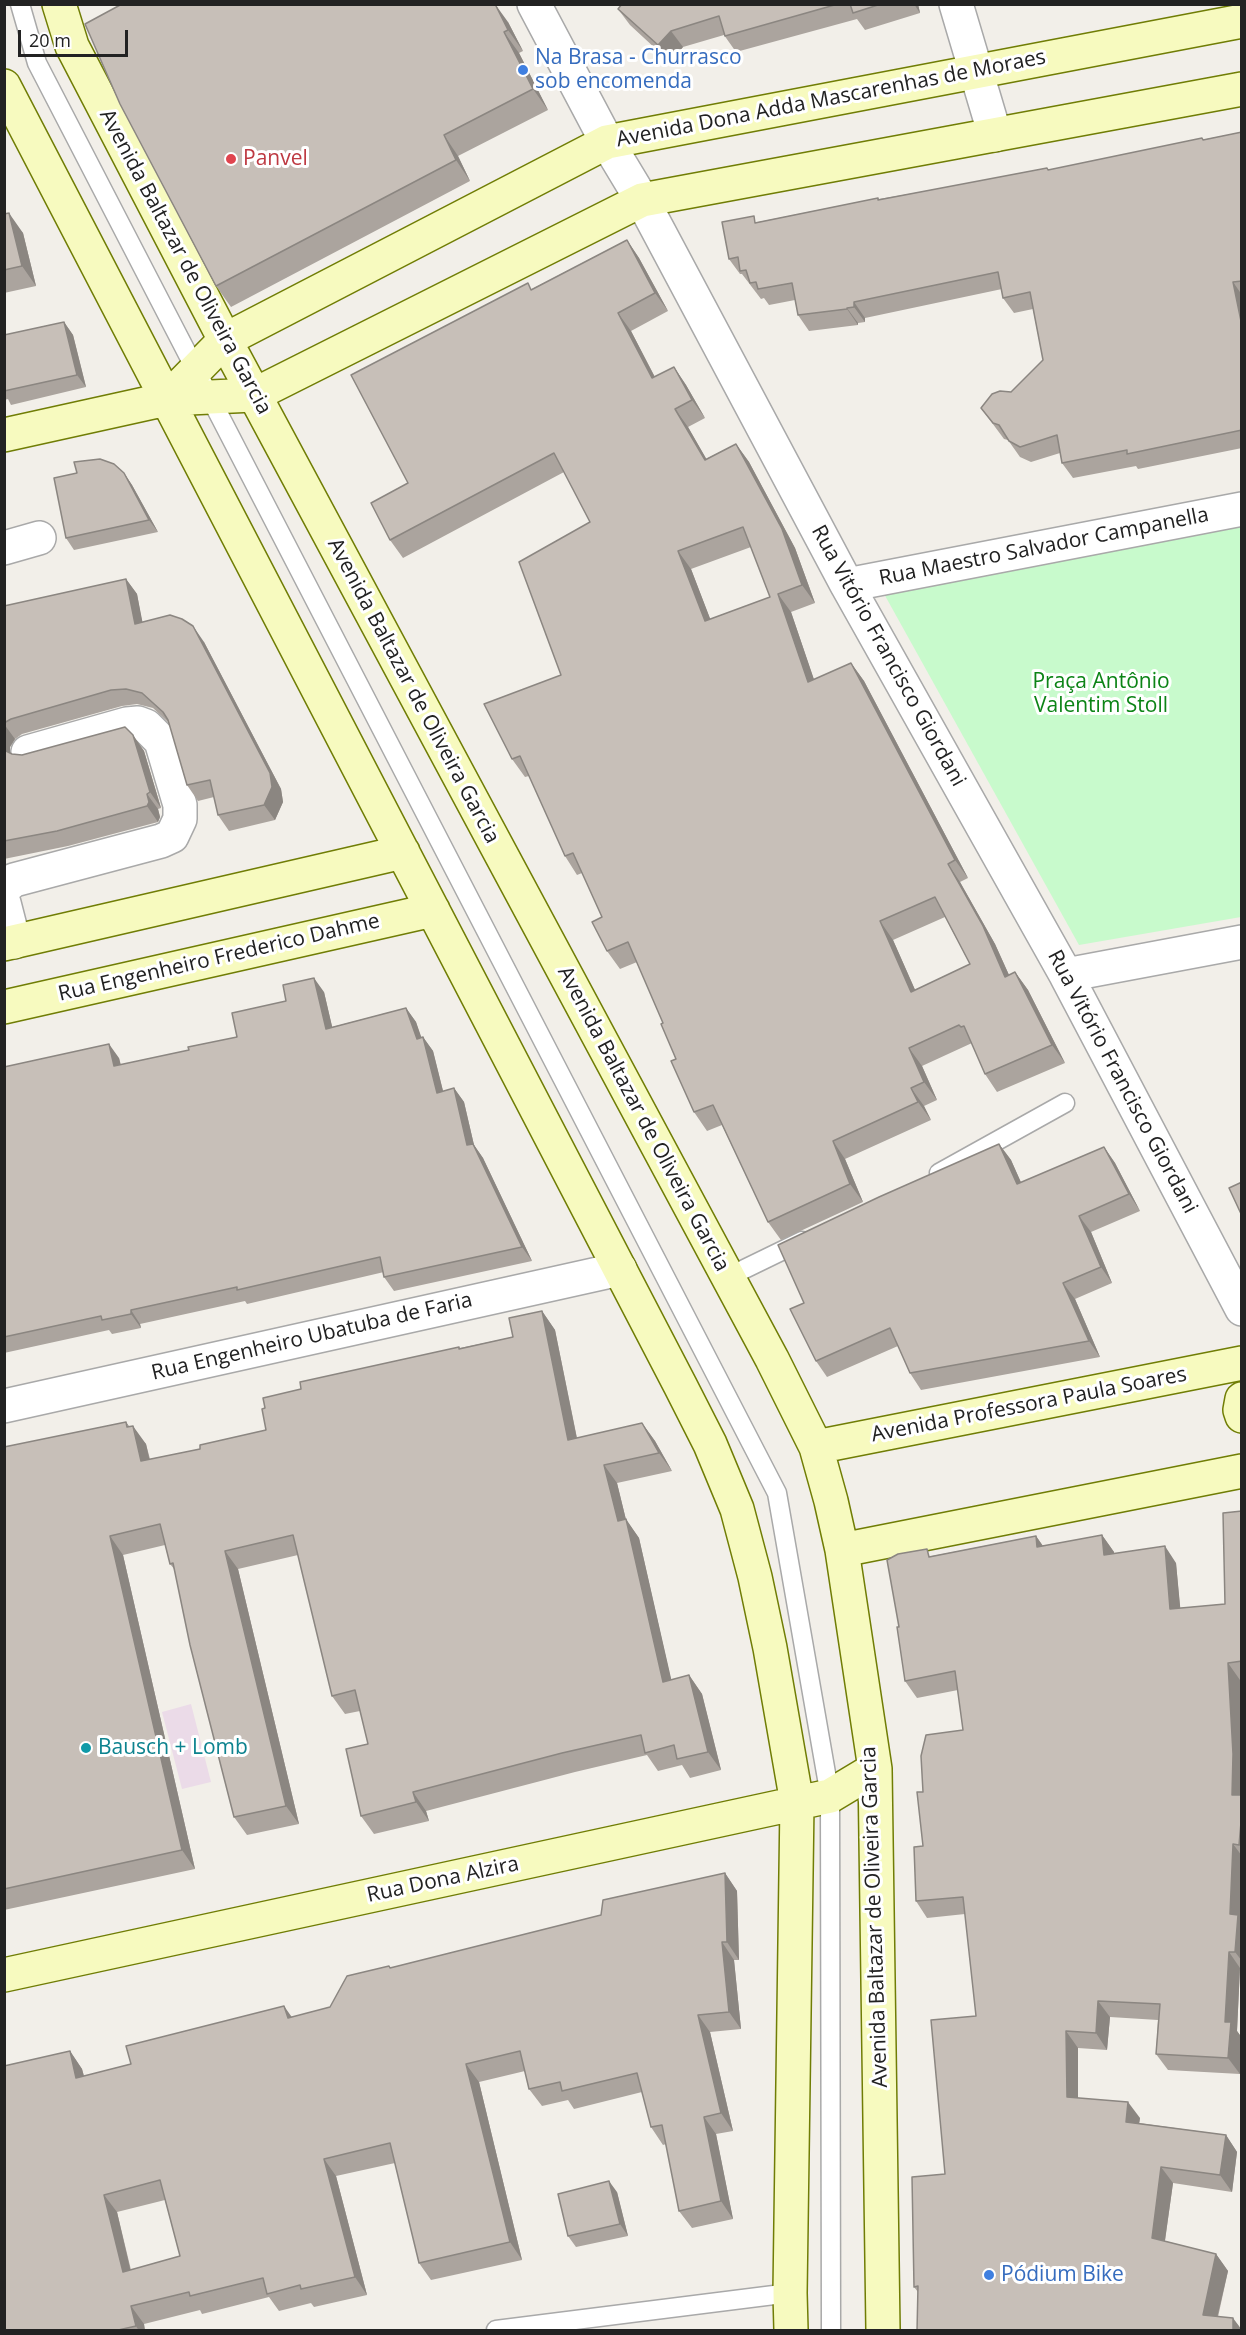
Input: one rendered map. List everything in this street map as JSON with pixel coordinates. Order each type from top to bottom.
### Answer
[{"type":"main road","name":"Avenida Baltazar de Oliveira Garcia","points":[[59,4],[72,46],[225,340],[728,1277],[816,1447],[842,1550],[875,1769],[883,2331]]},
{"type":"main road","name":"Avenida Dona Adda Mascarenhas de Moraes","points":[[204,384],[225,340],[607,142],[1242,21]]},
{"type":"main road","points":[[4,86],[620,1269],[710,1444],[738,1509],[770,1648],[797,1803],[791,2331]]},
{"type":"main road","points":[[4,435],[167,399],[204,384],[254,395],[642,200],[1242,89]]},
{"type":"main road","points":[[9,943],[403,852]]},
{"type":"main road","name":"Rua Engenheiro Frederico Dahme","points":[[4,1007],[433,910]]},
{"type":"main road","name":"Avenida Professora Paula Soares","points":[[816,1447],[1242,1363]]},
{"type":"main road","points":[[1242,1399],[1240,1410],[1242,1416]]},
{"type":"main road","points":[[842,1550],[1242,1471]]},
{"type":"main road","name":"Rua Dona Alzira","points":[[4,1975],[830,1796],[875,1769]]},
{"type":"street","name":"Rua Vitório Francisco Giordani","points":[[534,4],[607,142],[642,200],[847,585],[1066,975],[1242,1309]]},
{"type":"street","points":[[956,4],[995,135]]},
{"type":"street","name":"Rua Maestro Salvador Campanella","points":[[847,585],[1242,509]]},
{"type":"street","points":[[4,548],[39,538]]},
{"type":"street","points":[[4,888],[14,880],[161,841],[172,836],[180,819],[180,805],[160,741],[146,726],[138,723],[127,724],[28,752]]},
{"type":"street","points":[[4,903],[9,943]]},
{"type":"street","points":[[1066,975],[1242,942]]},
{"type":"street","name":"Rua Engenheiro Ubatuba de Faria","points":[[4,1406],[620,1269]]},
{"type":"lane","points":[[20,4],[37,63],[777,1493],[830,1796],[831,2331]]},
{"type":"lane","points":[[923,1182],[1065,1103]]},
{"type":"lane","points":[[728,1277],[823,1232]]},
{"type":"lane","points":[[496,2331],[790,2293]]},
{"type":"shaded area","points":[[191,1704],[211,1782],[182,1789],[162,1712]]},
{"type":"green space","name":"Praça Antônio Valentim Stoll","points":[[1241,524],[1241,917],[1079,945],[883,592]]},
{"type":"building","points":[[122,4],[495,4],[508,30],[504,32],[533,89],[444,135],[456,160],[216,286],[120,104],[85,24]]},
{"type":"building","points":[[622,4],[838,4],[725,36],[719,16],[671,31],[658,45],[618,9]]},
{"type":"building","points":[[850,4],[881,4],[853,13]]},
{"type":"building","points":[[1242,132],[1242,281],[1233,282],[1242,326],[1242,430],[1127,454],[1127,450],[1062,463],[1057,435],[1020,447],[1009,441],[999,425],[993,423],[981,408],[992,394],[1000,391],[1011,392],[1043,360],[1030,292],[1003,298],[998,272],[854,302],[854,307],[847,309],[798,315],[792,283],[758,289],[756,282],[750,283],[746,270],[740,271],[738,257],[729,259],[722,222],[754,216],[755,223],[878,198],[878,200],[1047,168],[1048,170],[1202,138],[1203,140]]},
{"type":"building","points":[[9,213],[22,266],[4,270],[4,214]]},
{"type":"building","points":[[627,240],[655,293],[618,313],[652,378],[674,367],[692,400],[675,409],[705,460],[736,444],[782,529],[802,585],[778,594],[808,682],[851,663],[955,860],[948,864],[983,926],[1005,977],[1015,972],[1052,1045],[985,1074],[964,1026],[959,1025],[909,1048],[924,1082],[911,1088],[918,1102],[833,1141],[850,1184],[768,1222],[713,1105],[694,1112],[671,1061],[676,1059],[661,1024],[663,1023],[628,942],[607,951],[592,922],[602,917],[573,853],[565,856],[520,756],[512,759],[484,704],[561,675],[519,562],[590,522],[554,453],[390,540],[371,503],[408,483],[351,375],[528,283],[531,290]],"holes":[[[743,527],[770,597],[705,621],[678,551]],[[935,897],[970,964],[911,992],[880,921]]]},
{"type":"building","points":[[64,322],[77,375],[4,391],[4,335]]},
{"type":"building","points":[[100,459],[114,464],[124,473],[149,520],[66,538],[54,478],[77,473],[74,462]]},
{"type":"building","points":[[126,579],[135,624],[170,615],[193,626],[270,773],[272,787],[264,805],[218,815],[210,780],[187,785],[168,720],[163,712],[142,693],[126,689],[111,690],[4,723],[4,606]]},
{"type":"building","points":[[125,727],[133,735],[150,792],[147,794],[149,802],[147,806],[57,831],[4,841],[4,750],[22,755]]},
{"type":"building","points":[[314,978],[326,1029],[406,1008],[417,1039],[423,1037],[437,1093],[454,1088],[467,1145],[473,1144],[522,1247],[384,1277],[380,1257],[237,1290],[237,1287],[131,1310],[131,1314],[102,1320],[101,1316],[4,1337],[4,1067],[109,1044],[114,1066],[237,1037],[232,1013],[286,1001],[283,985]]},
{"type":"building","points":[[999,1144],[1017,1184],[1104,1147],[1129,1194],[1079,1216],[1101,1267],[1063,1283],[1089,1341],[910,1373],[890,1328],[816,1361],[790,1309],[804,1303],[778,1245]]},
{"type":"building","points":[[1242,1182],[1242,1216],[1229,1188]]},
{"type":"building","points":[[542,1311],[568,1440],[642,1423],[659,1453],[604,1465],[618,1521],[626,1519],[663,1682],[689,1675],[708,1752],[677,1759],[674,1745],[645,1753],[641,1735],[413,1792],[416,1802],[361,1816],[346,1749],[368,1744],[355,1690],[332,1696],[293,1535],[225,1551],[286,1806],[234,1817],[190,1645],[173,1563],[170,1564],[160,1524],[110,1536],[182,1850],[4,1889],[4,1447],[126,1422],[127,1427],[133,1426],[141,1461],[200,1449],[200,1445],[266,1430],[262,1409],[265,1408],[263,1398],[301,1389],[300,1382],[513,1337],[509,1318]]},
{"type":"building","points":[[1242,1511],[1242,1661],[1228,1663],[1233,1754],[1232,1795],[1242,1795],[1242,1811],[1239,1845],[1233,1844],[1230,1914],[1238,1915],[1235,1952],[1229,1952],[1225,2022],[1231,2022],[1228,2058],[1156,2054],[1160,2004],[1098,2001],[1096,2033],[1066,2031],[1067,2097],[1128,2102],[1126,2122],[1226,2135],[1220,2175],[1161,2167],[1152,2238],[1216,2254],[1203,2315],[1233,2318],[1233,2331],[917,2331],[918,2286],[914,2287],[912,2177],[945,2174],[931,2020],[976,2016],[963,1897],[916,1901],[914,1847],[923,1846],[917,1792],[923,1792],[921,1756],[926,1735],[963,1730],[955,1671],[905,1681],[897,1627],[899,1627],[887,1560],[898,1554],[927,1549],[929,1557],[1036,1536],[1037,1547],[1102,1535],[1104,1555],[1165,1546],[1170,1609],[1225,1604],[1223,1513]]},
{"type":"building","points":[[725,1873],[727,1942],[722,1942],[729,2012],[698,2015],[721,2113],[704,2117],[721,2201],[679,2211],[662,2125],[651,2127],[637,2073],[562,2091],[560,2082],[529,2089],[520,2051],[466,2064],[510,2242],[419,2263],[390,2143],[324,2159],[355,2277],[301,2289],[300,2285],[267,2294],[263,2278],[190,2296],[189,2292],[131,2306],[136,2326],[114,2331],[4,2331],[4,2066],[70,2051],[76,2078],[131,2064],[126,2046],[284,2006],[288,2018],[330,2007],[347,1976],[389,1966],[390,1968],[601,1915],[603,1900]],"holes":[[[160,2180],[180,2256],[123,2272],[104,2195]]]},
{"type":"building","points":[[609,2181],[620,2224],[568,2236],[558,2194]]},
{"type":"place","name":"Na Brasa - Churrasco sob encomenda","points":[[523,70]]},
{"type":"place","name":"Panvel","points":[[231,159]]},
{"type":"place","name":"Bausch + Lomb","points":[[86,1748]]},
{"type":"place","name":"Pódium Bike","points":[[989,2275]]}]
